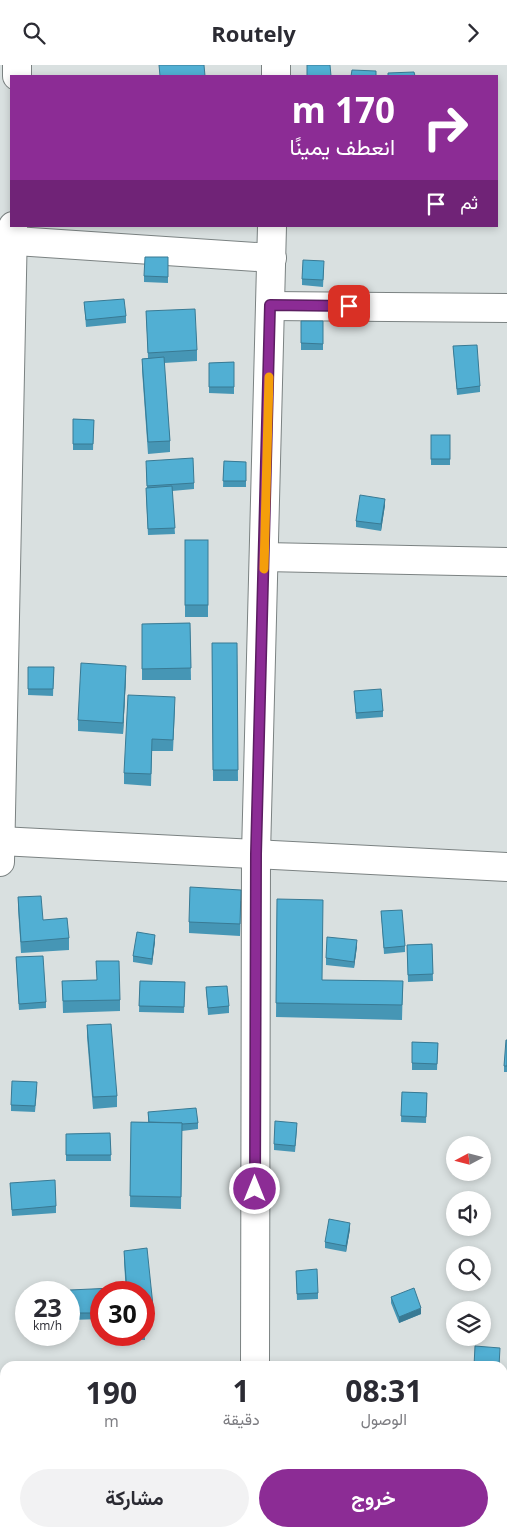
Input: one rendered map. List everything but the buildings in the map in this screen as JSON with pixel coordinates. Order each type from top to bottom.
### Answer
[{"type":"street","points":[[255,1361],[256,854],[272,227]]},
{"type":"street","points":[[272,258],[9,236],[0,848],[256,854],[507,867]]},
{"type":"street","points":[[270,305],[507,308]]},
{"type":"street","points":[[264,557],[507,562]]},
{"type":"slow traffic","points":[[264,569],[269,377]]},
{"type":"route","points":[[255,1189],[256,854],[270,305],[349,306]]}]
